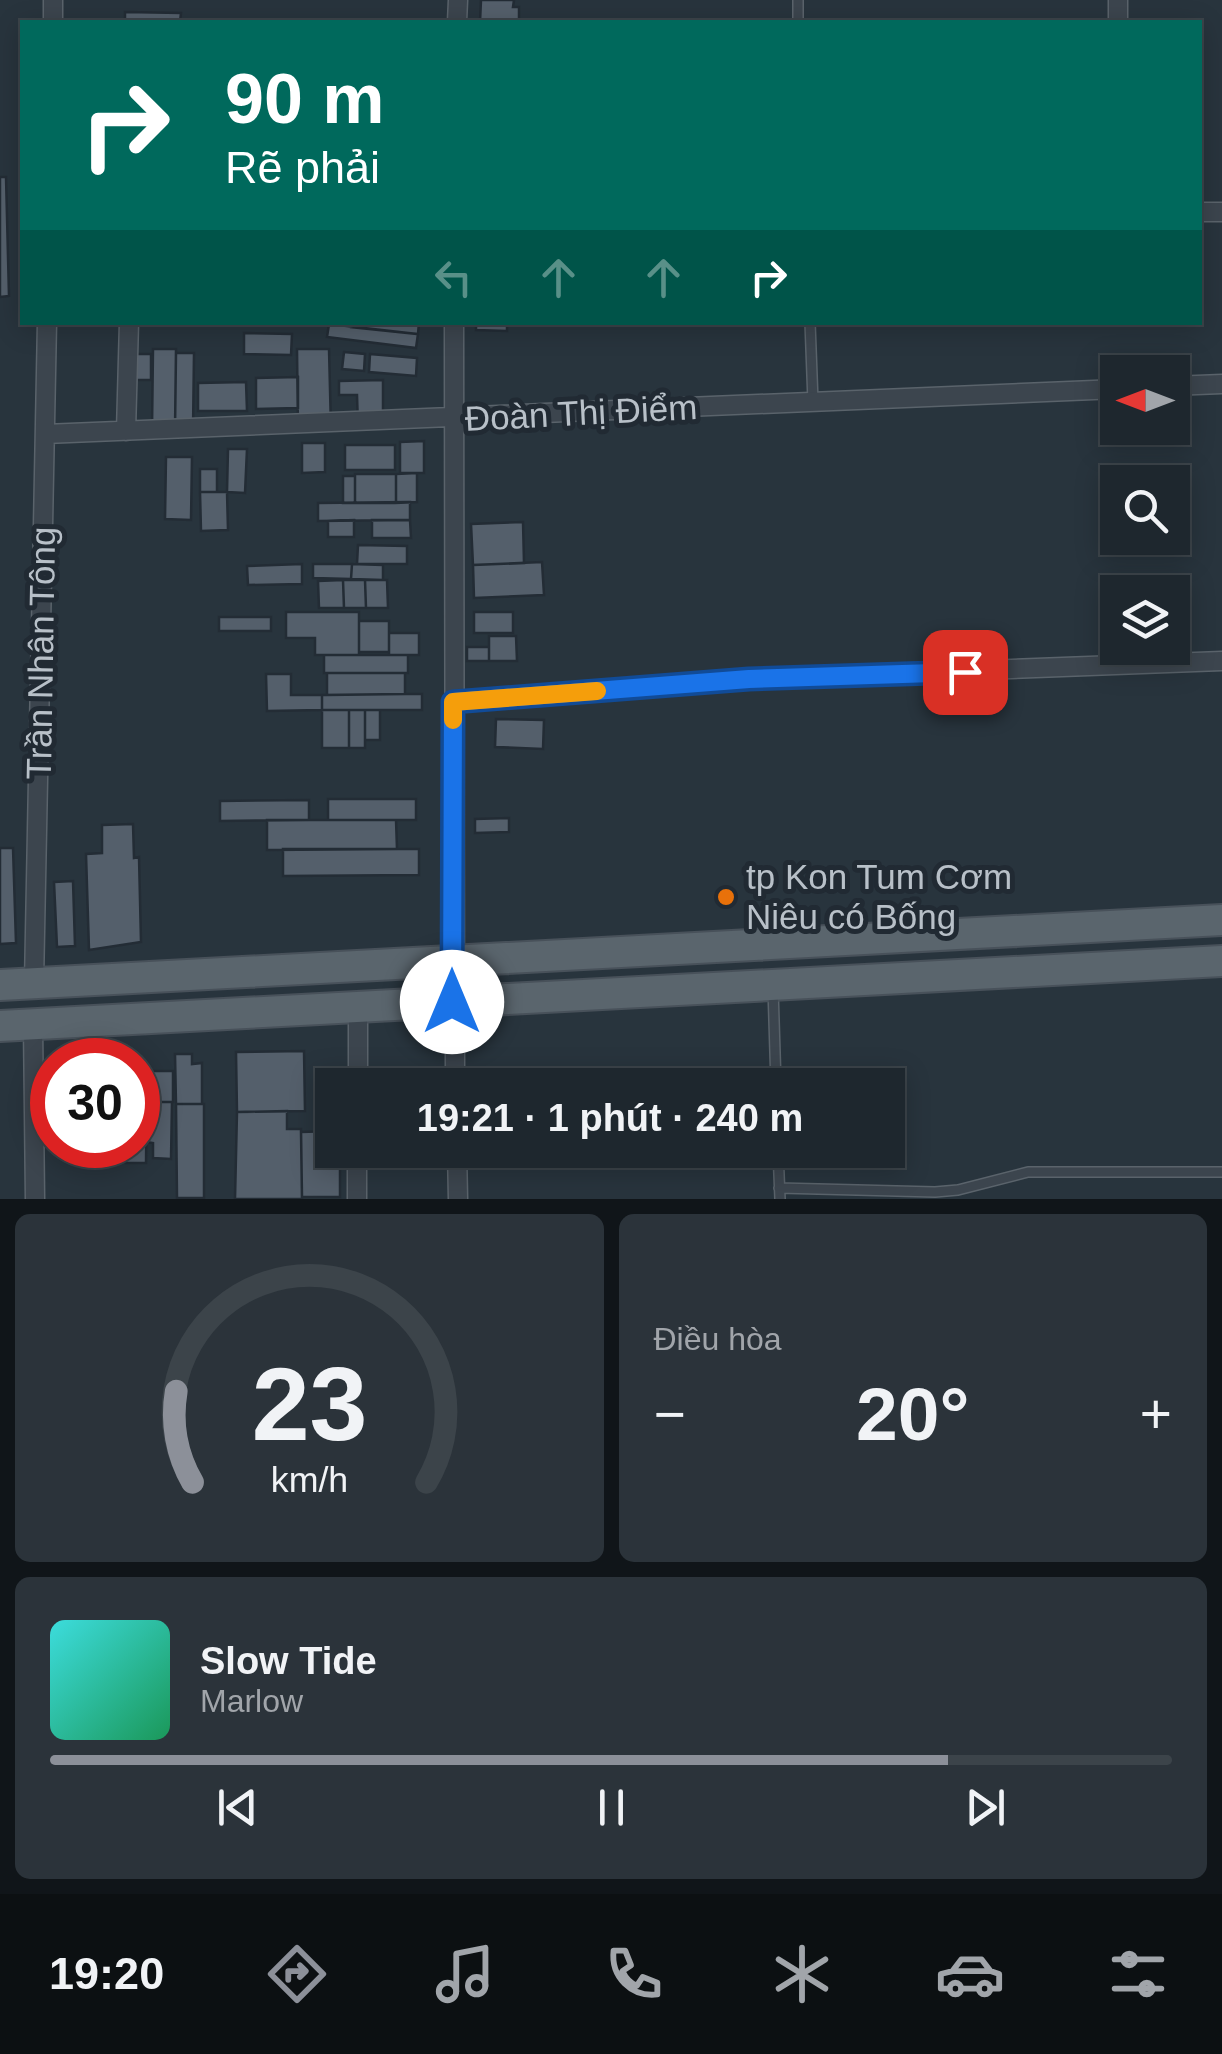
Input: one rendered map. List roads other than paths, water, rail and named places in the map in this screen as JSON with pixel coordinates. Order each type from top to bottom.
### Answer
[{"type":"main road","points":[[0,985],[1222,920]]},
{"type":"main road","points":[[0,1026],[1222,961]]},
{"type":"street","name":"Trần Nhân Tông","points":[[34,983],[47,325]]},
{"type":"street","points":[[126,431],[129,325]]},
{"type":"street","points":[[454,325],[454,1068]]},
{"type":"street","points":[[1190,385],[1222,384]]},
{"type":"street","name":"Đoàn Thị Điểm","points":[[45,434],[1100,390]]},
{"type":"street","points":[[453,702],[749,679],[1222,661]]},
{"type":"street","points":[[358,1007],[358,1068]]},
{"type":"street","points":[[33,1025],[34,1199]]},
{"type":"street","points":[[357,1199],[358,1168]]},
{"type":"street","points":[[457,1168],[458,1199]]},
{"type":"lane","points":[[810,325],[813,402]]},
{"type":"lane","points":[[773,987],[775,1068]]},
{"type":"lane","points":[[778,1168],[779,1194],[958,1190],[1028,1172],[1222,1172]]},
{"type":"place","name":"tp Kon Tum Cơm Niêu có Bống","points":[[726,897]]}]
